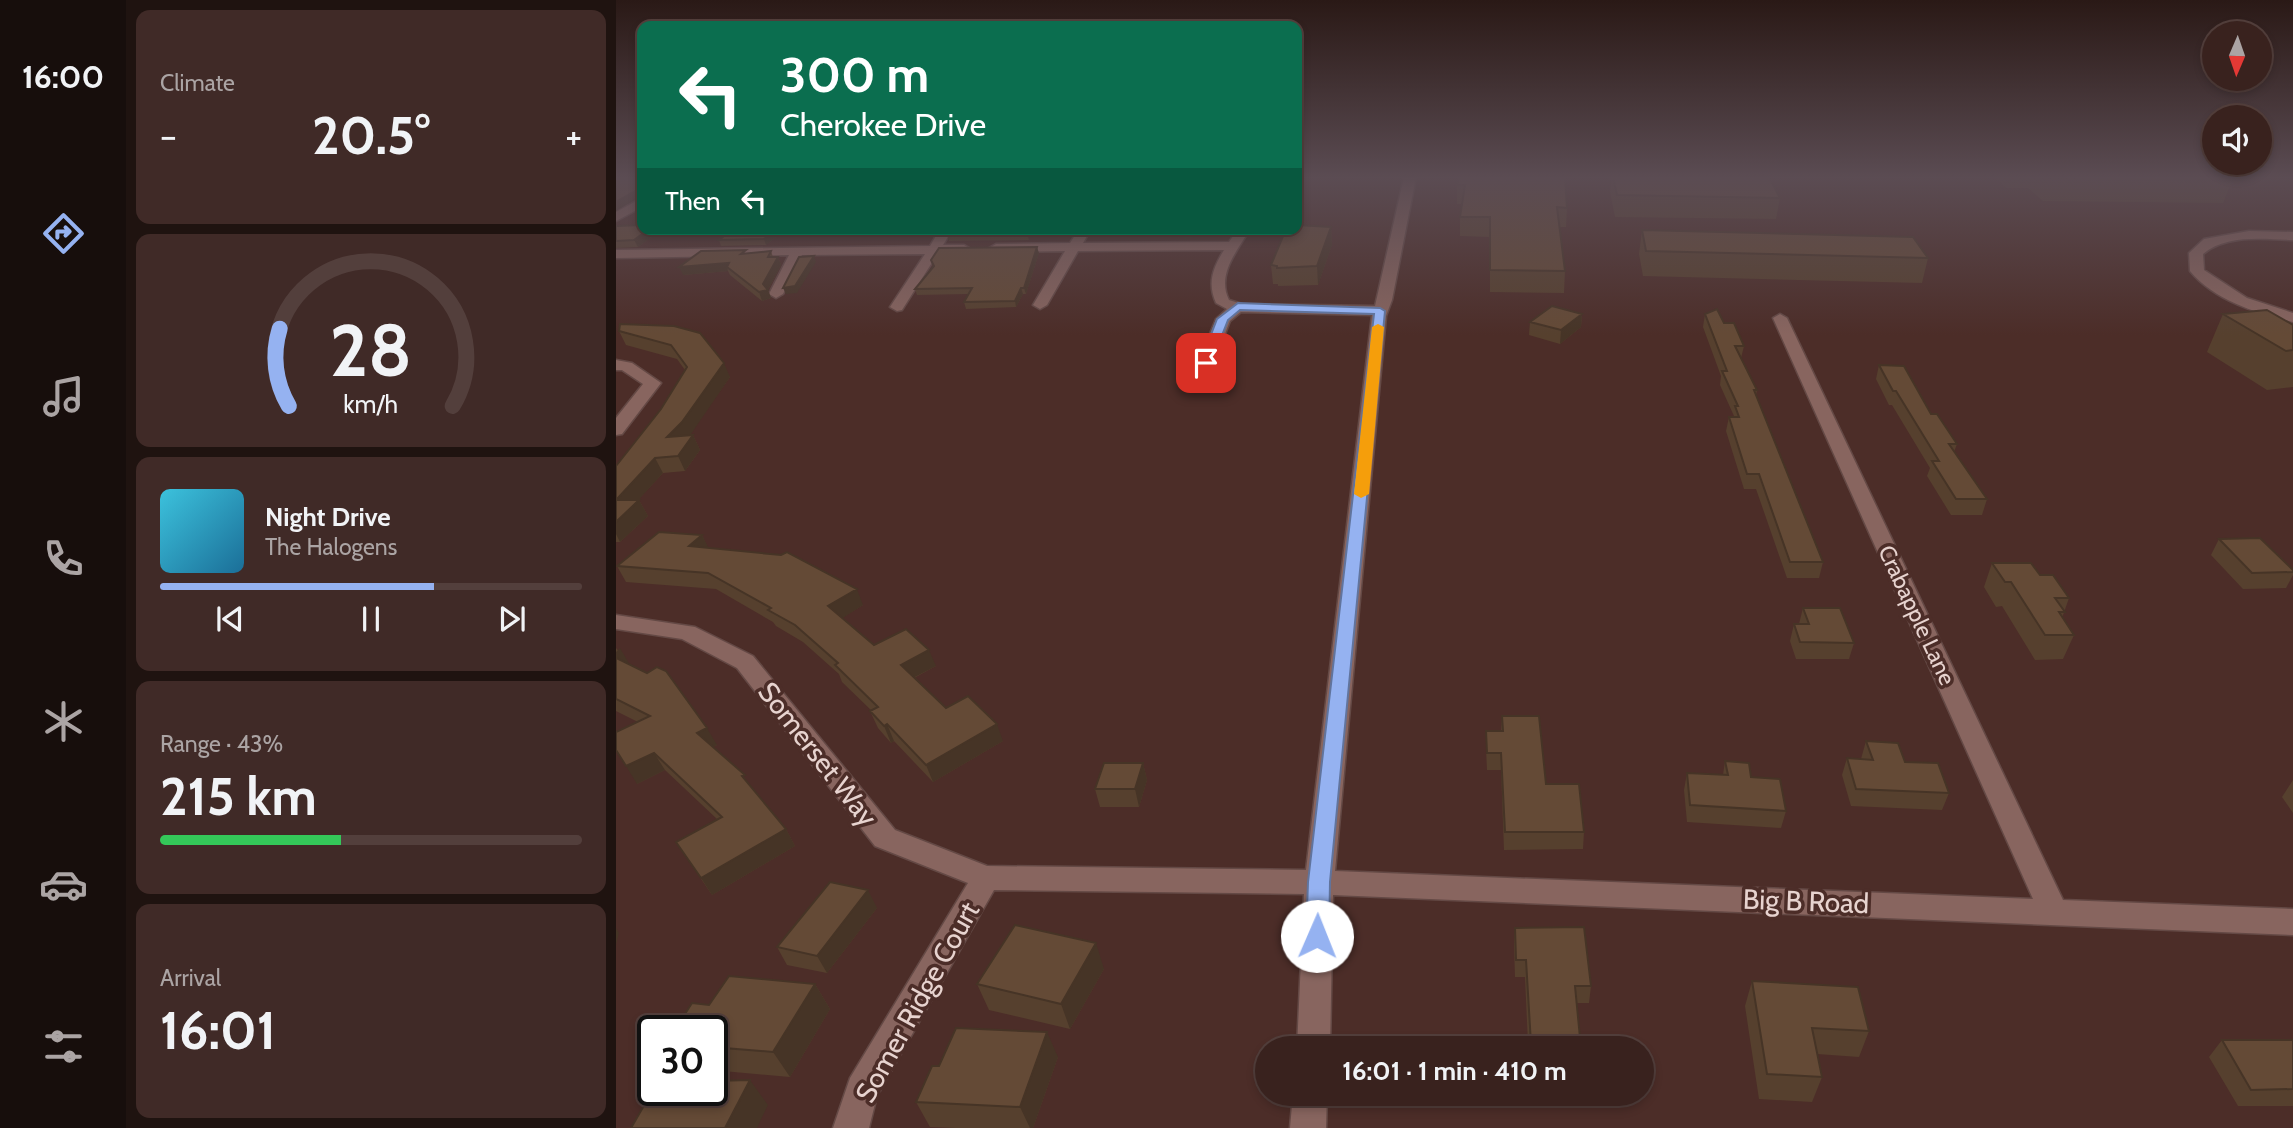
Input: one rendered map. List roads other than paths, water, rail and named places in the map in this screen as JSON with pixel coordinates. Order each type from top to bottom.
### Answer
[{"type":"street","points":[[1313,1036],[1319,882],[1380,311],[1385,300],[1398,230]]},
{"type":"street","points":[[897,307],[943,235]]},
{"type":"street","points":[[1040,305],[1081,235]]},
{"type":"street","points":[[1240,235],[1217,280],[1215,292],[1223,303],[1238,307],[1380,311]]},
{"type":"street","points":[[2293,236],[2249,235],[2209,242],[2196,253],[2197,271],[2214,287],[2261,310],[2293,318]]},
{"type":"street","points":[[616,254],[1234,246]]},
{"type":"street","points":[[776,294],[797,252]]},
{"type":"street","points":[[616,269],[635,254]]},
{"type":"street","points":[[1206,363],[1223,319],[1238,307]]},
{"type":"street","points":[[2236,318],[2261,310]]},
{"type":"street","name":"Crabapple Lane","points":[[1780,318],[2053,911]]},
{"type":"street","points":[[616,365],[626,366],[653,383],[616,430]]},
{"type":"street","name":"Somerset Way","points":[[616,622],[687,632],[745,662],[885,838],[986,878],[1319,882]]},
{"type":"street","name":"Somer Ridge Court","points":[[852,1128],[862,1090],[986,878]]},
{"type":"street","name":"Big B Road","points":[[1319,882],[2293,922]]},
{"type":"street","points":[[1308,1128],[1309,1106]]}]
